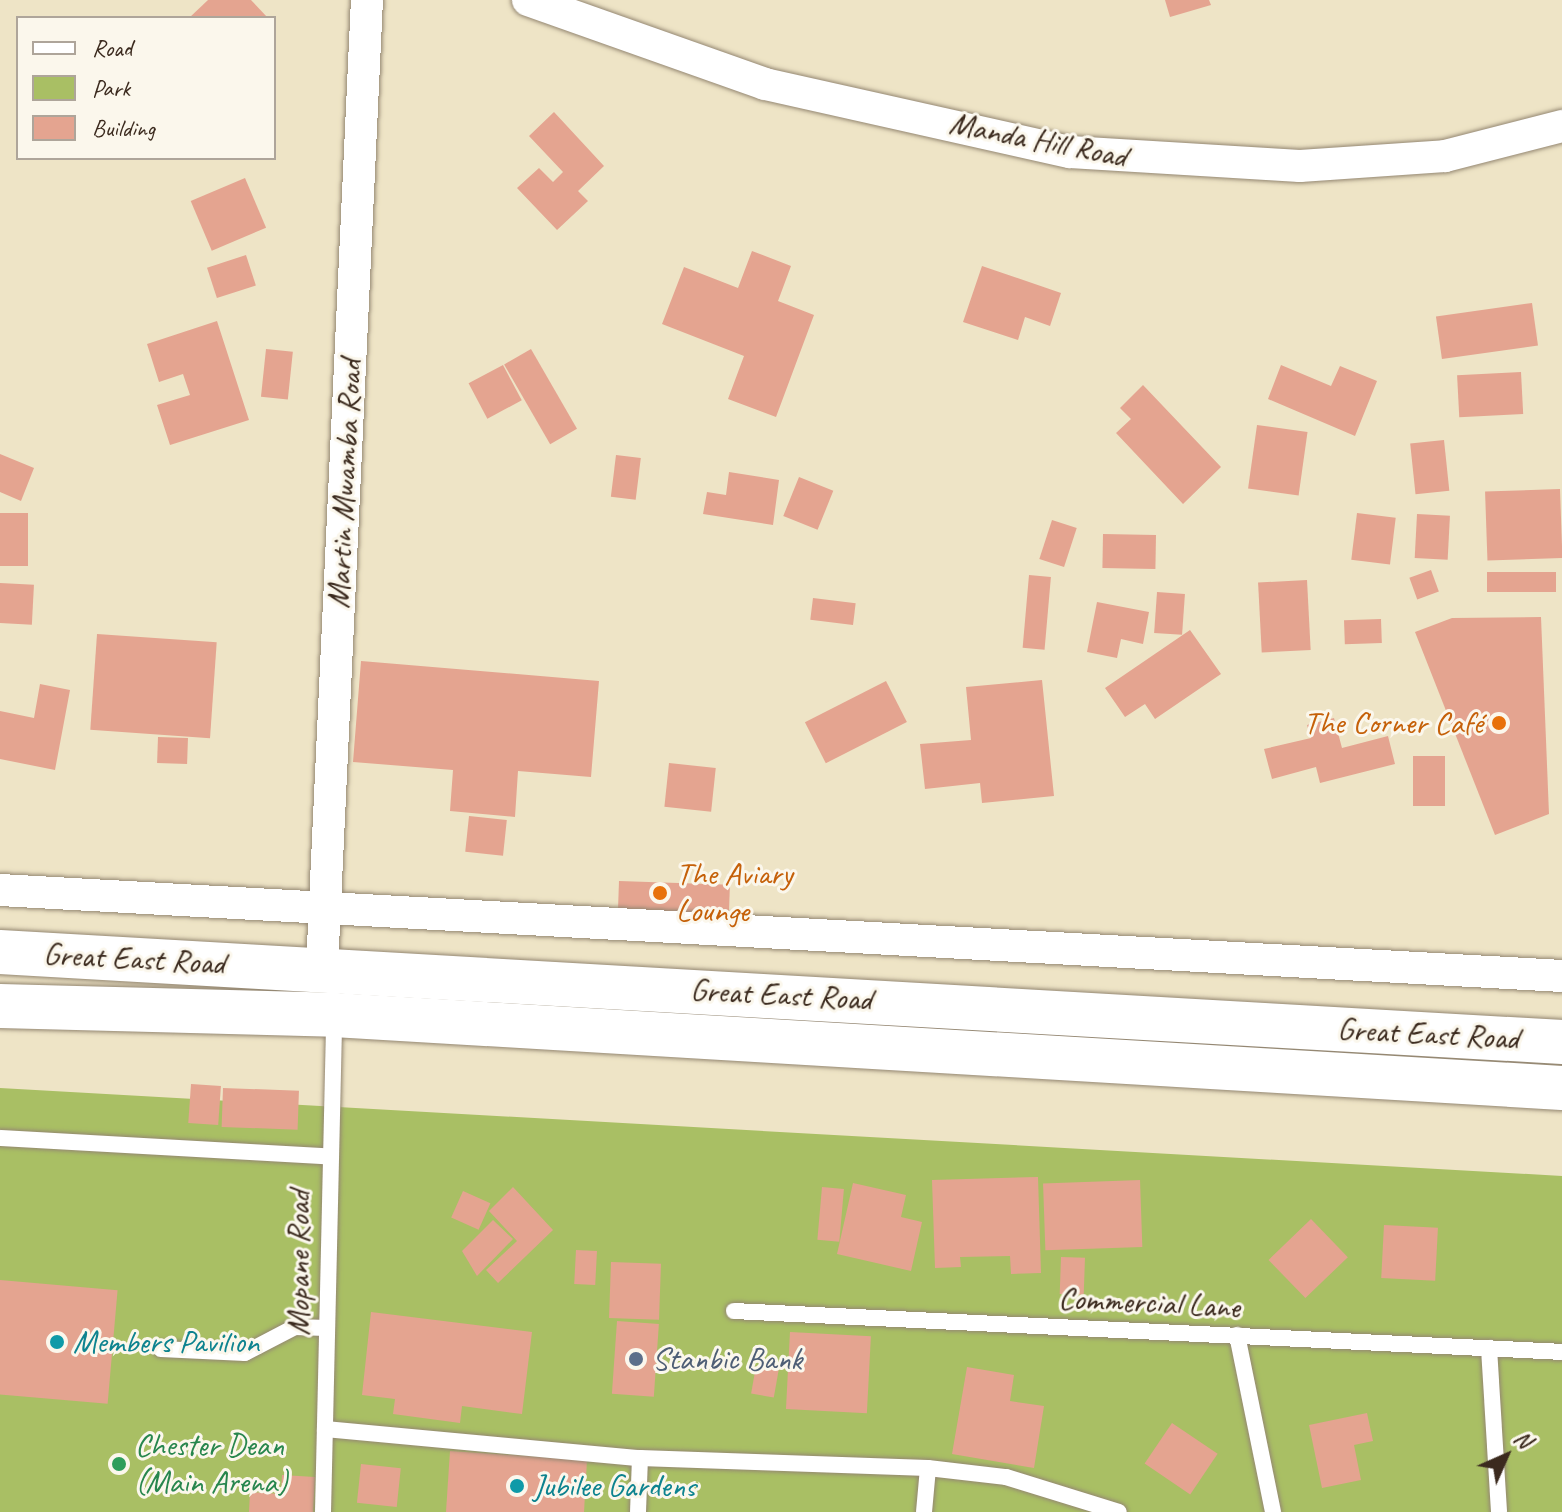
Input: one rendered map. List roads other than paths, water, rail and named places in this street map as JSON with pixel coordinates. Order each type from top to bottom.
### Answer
[{"type":"main road","name":"Great East Road","points":[[0,952],[322,968],[1562,1042]]},
{"type":"main road","name":"Great East Road","points":[[0,1006],[334,1015],[1562,1088]]},
{"type":"street","name":"Martin Mwamba Road","points":[[322,968],[367,0]]},
{"type":"street","name":"Manda Hill Road","points":[[528,0],[765,84],[1070,152],[1300,166],[1445,156],[1562,126]]},
{"type":"street","points":[[0,890],[1562,976]]},
{"type":"lane","name":"Mopane Road","points":[[323,1512],[327,1156],[334,1015]]},
{"type":"lane","points":[[0,1138],[327,1156]]},
{"type":"lane","name":"Commercial Lane","points":[[734,1311],[1562,1352]]},
{"type":"lane","points":[[161,1349],[245,1353],[295,1327],[327,1328]]},
{"type":"lane","points":[[1237,1335],[1273,1512]]},
{"type":"lane","points":[[1489,1348],[1499,1512]]},
{"type":"lane","points":[[325,1429],[640,1458],[928,1468],[1019,1480],[1119,1512]]},
{"type":"lane","points":[[638,1512],[640,1458]]},
{"type":"lane","points":[[924,1512],[928,1468]]},
{"type":"place","name":"The Corner Café","points":[[1499,723]]},
{"type":"place","name":"The Aviary Lounge","points":[[660,893]]},
{"type":"place","name":"Members Pavilion","points":[[57,1342]]},
{"type":"place","name":"Stanbic Bank","points":[[636,1359]]},
{"type":"place","name":"Chester Dean (Main Arena)","points":[[119,1464]]},
{"type":"place","name":"Jubilee Gardens","points":[[517,1486]]}]
